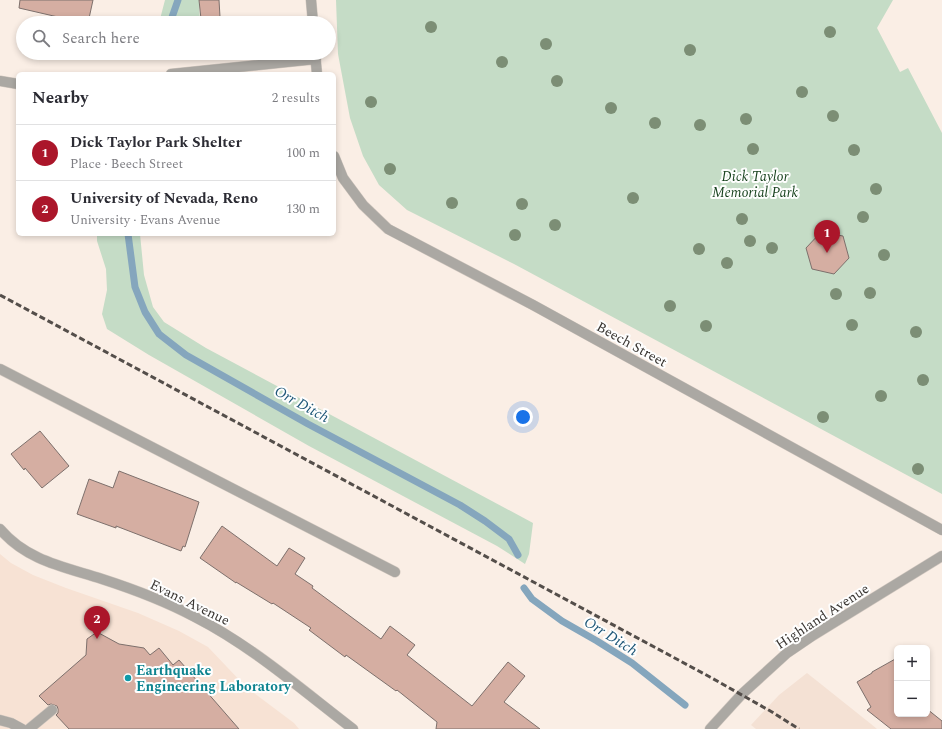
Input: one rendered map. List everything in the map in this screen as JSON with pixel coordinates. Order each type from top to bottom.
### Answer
[{"type":"street","points":[[311,0],[312,16]]},
{"type":"street","points":[[187,72],[284,60]]},
{"type":"street","points":[[316,60],[317,72]]},
{"type":"street","points":[[0,82],[16,84]]},
{"type":"street","name":"Beech Street","points":[[336,162],[342,178],[363,205],[388,229],[533,305],[942,530]]},
{"type":"street","points":[[0,369],[395,572]]},
{"type":"street","name":"Evans Avenue","points":[[0,529],[10,540],[21,548],[43,560],[136,591],[195,617],[242,644],[352,729]]},
{"type":"street","name":"Highland Avenue","points":[[710,729],[742,694],[787,653],[942,556]]},
{"type":"street","points":[[29,729],[52,710]]},
{"type":"street","points":[[0,720],[11,723],[22,729]]},
{"type":"shaded area","points":[[0,554],[11,563],[33,575],[138,613],[179,631],[208,647],[246,687],[294,723],[299,729],[0,729]]},
{"type":"shaded area","points":[[807,673],[877,729],[756,729],[751,725],[779,695]]},
{"type":"green space","points":[[165,0],[199,0],[200,16],[161,16]]},
{"type":"green space","name":"Dick Taylor Memorial Park","points":[[336,0],[893,0],[877,28],[900,72],[908,68],[942,133],[942,494],[514,264],[407,210],[379,185],[363,156],[350,118],[338,54]]},
{"type":"green space","points":[[97,236],[140,236],[144,275],[153,307],[164,322],[206,348],[533,523],[529,554],[525,564],[497,546],[309,446],[149,355],[107,329],[102,314],[107,290],[106,269],[97,241]]},
{"type":"building","points":[[20,0],[93,0],[90,16],[54,16],[19,8]]},
{"type":"building","points":[[199,0],[219,0],[220,16],[201,16]]},
{"type":"building","points":[[821,232],[843,236],[849,258],[834,274],[812,269],[806,248]]},
{"type":"building","points":[[40,431],[69,466],[42,488],[11,454]]},
{"type":"building","points":[[119,471],[199,502],[185,547],[183,546],[181,551],[116,526],[116,528],[77,514],[89,479],[113,488]]},
{"type":"building","points":[[222,526],[277,566],[289,548],[305,558],[295,574],[313,586],[312,588],[381,639],[390,626],[415,645],[407,655],[472,706],[508,662],[525,676],[504,702],[540,729],[436,729],[437,722],[397,690],[396,691],[346,655],[345,657],[309,630],[311,628],[273,603],[272,604],[236,583],[200,558]]},
{"type":"building","name":"Earthquake Engineering Laboratory","points":[[97,632],[119,644],[144,648],[150,655],[159,648],[173,665],[179,660],[239,729],[69,729],[56,715],[58,713],[57,706],[51,704],[48,705],[39,696],[86,655],[87,639]]},
{"type":"building","points":[[894,660],[894,717],[930,717],[930,711],[942,721],[942,729],[891,729],[867,710],[871,707],[857,682]]},
{"type":"waterway","name":"Orr Ditch","points":[[172,16],[178,0]]},
{"type":"waterway","name":"Orr Ditch","points":[[128,236],[135,287],[145,312],[159,334],[186,355],[308,424],[460,505],[509,539],[518,555]]},
{"type":"waterway","name":"Orr Ditch","points":[[524,588],[532,599],[562,621],[632,663],[685,705]]},
{"type":"railway","points":[[0,295],[710,677],[799,729]]},
{"type":"place","name":"Dick Taylor Park Shelter","points":[[827,253]]},
{"type":"place","name":"University of Nevada, Reno","points":[[97,639]]},
{"type":"place","name":"Earthquake Engineering Laboratory","points":[[128,678]]}]
